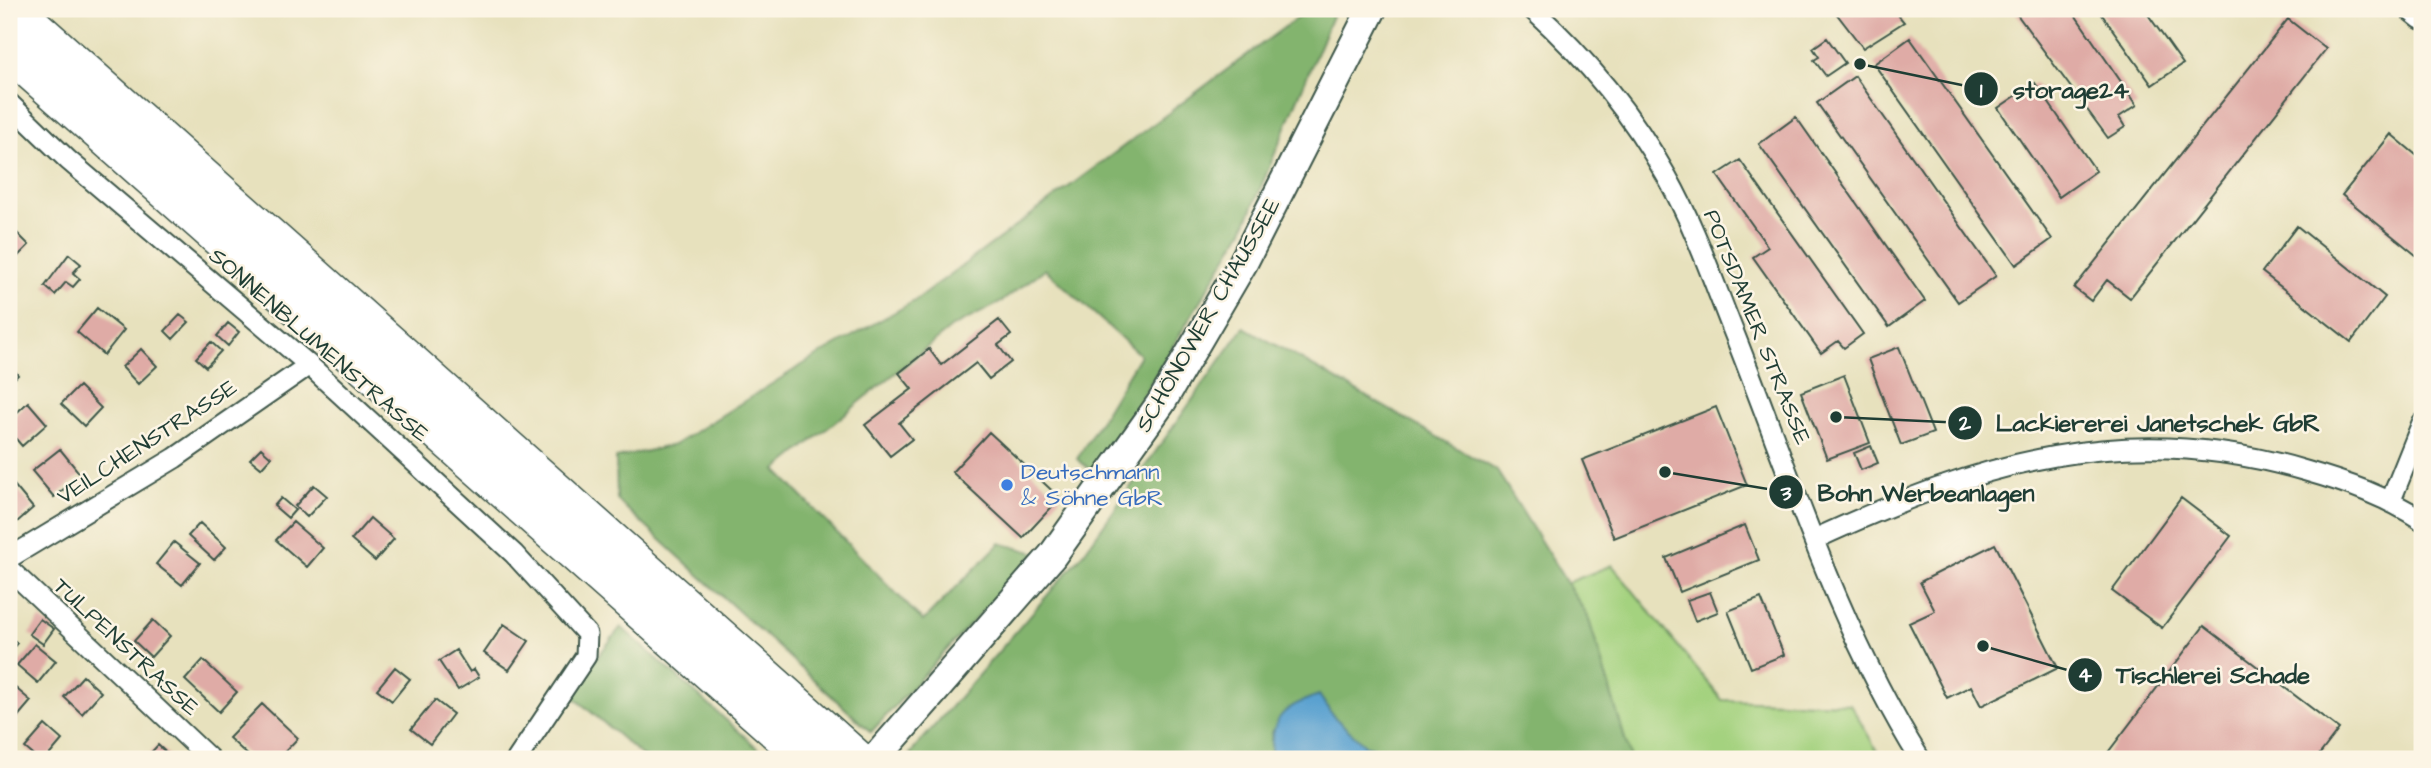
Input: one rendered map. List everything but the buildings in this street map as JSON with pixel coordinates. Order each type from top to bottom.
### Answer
[{"type":"highway","points":[[14,9],[857,759]]},
{"type":"highway","points":[[9,52],[808,759]]},
{"type":"main road","name":"SCHÖNOWER CHAUSSEE","points":[[875,759],[1052,556],[1161,403],[1243,263],[1372,9]]},
{"type":"street","points":[[2412,9],[2422,17]]},
{"type":"street","name":"POTSDAMER STRASSE","points":[[1533,11],[1588,63],[1630,118],[1668,178],[1700,247],[1835,595],[1867,665],[1920,759]]},
{"type":"street","name":"SONNENBLUMENSTRASSE","points":[[9,103],[68,160],[309,365],[514,554],[587,634],[586,656],[517,759]]},
{"type":"street","name":"VEILCHENSTRASSE","points":[[9,558],[175,458],[309,365]]},
{"type":"street","points":[[2392,500],[2422,423]]},
{"type":"street","points":[[1815,539],[1961,478],[2047,456],[2119,447],[2209,451],[2279,463],[2392,500],[2422,520]]},
{"type":"street","name":"TULPENSTRASSE","points":[[9,569],[210,759]]},
{"type":"green space","points":[[1309,9],[1335,9],[1244,228],[1096,474],[1077,459],[1140,355],[1045,269],[1000,303],[952,327],[776,470],[923,621],[1000,543],[1036,553],[871,732],[617,500],[616,458],[674,445],[810,360],[916,300]]},
{"type":"green space","points":[[1244,327],[1497,471],[1588,617],[1631,759],[1412,759],[1366,747],[1333,716],[1319,695],[1271,732],[1272,759],[915,759],[910,754],[1083,554]]},
{"type":"green space","points":[[1612,565],[1722,700],[1850,704],[1882,759],[1631,759],[1588,617],[1567,583]]},
{"type":"green space","points":[[621,627],[770,759],[646,759],[569,693]]},
{"type":"water","points":[[1319,695],[1333,716],[1366,746],[1412,759],[1271,759],[1273,734],[1280,717],[1295,705]]},
{"type":"place","name":"storage24","points":[[1860,64]]},
{"type":"place","name":"Lackiererei Janetschek GbR","points":[[1836,417]]},
{"type":"place","name":"Bohn Werbeanlagen","points":[[1665,472]]},
{"type":"place","name":"Deutschmann & Söhne GbR","points":[[1007,485]]},
{"type":"place","name":"Tischlerei Schade","points":[[1983,646]]}]
